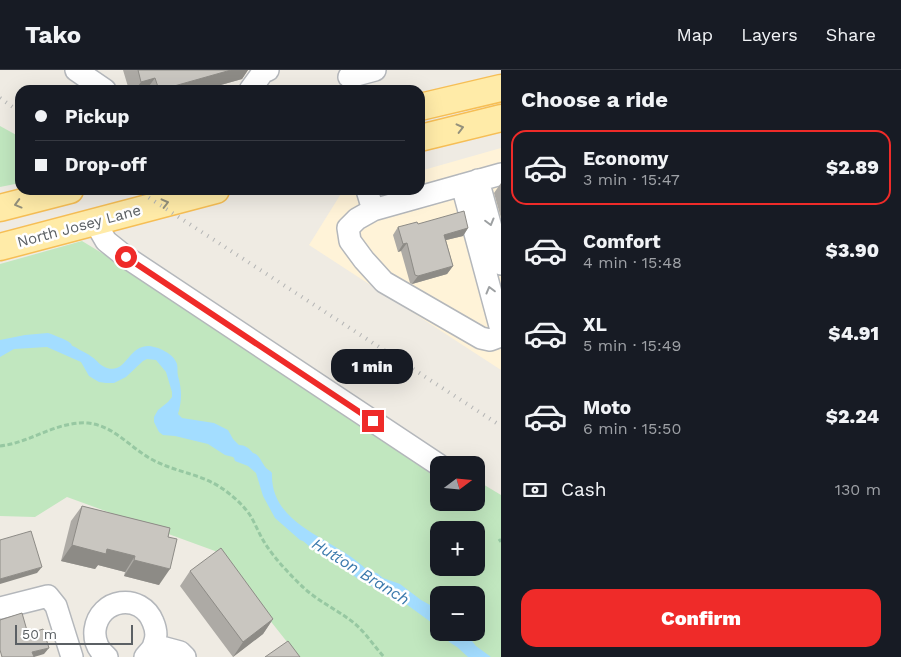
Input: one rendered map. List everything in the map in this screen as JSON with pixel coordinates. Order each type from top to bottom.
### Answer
[{"type":"main road","points":[[425,106],[501,88]]},
{"type":"main road","points":[[425,137],[501,118]]},
{"type":"main road","points":[[0,208],[51,195]]},
{"type":"main road","name":"North Josey Lane","points":[[0,247],[197,195]]},
{"type":"lane","points":[[76,70],[98,85]]},
{"type":"lane","points":[[350,79],[375,70]]},
{"type":"lane","points":[[254,85],[265,71]]},
{"type":"lane","points":[[425,190],[501,174]]},
{"type":"lane","points":[[470,182],[501,264]]},
{"type":"lane","points":[[398,195],[370,200],[357,219],[348,228],[350,241],[384,282],[481,338],[490,340],[498,337],[501,330],[470,182]]},
{"type":"lane","points":[[95,222],[106,241],[126,257],[430,459]]},
{"type":"lane","points":[[0,608],[48,596],[56,606],[72,657]]},
{"type":"lane","points":[[106,657],[101,653],[94,638],[96,622],[106,608],[121,602],[137,604],[150,614],[156,629],[150,651],[180,652],[185,657]]},
{"type":"path","points":[[0,446],[8,446],[46,431],[74,424],[88,423],[112,430],[153,460],[210,481],[238,500],[250,516],[266,545],[303,588],[316,599],[352,621],[384,657]]},
{"type":"shaded area","points":[[501,148],[501,370],[309,245],[340,195],[425,195],[425,170]]},
{"type":"green space","points":[[0,126],[15,134],[15,184],[0,187]]},
{"type":"green space","points":[[82,241],[437,456],[430,456],[430,511],[485,511],[485,485],[501,495],[501,657],[299,657],[215,551],[67,497],[35,517],[0,516],[0,264]]},
{"type":"water","name":"Hutton Branch","points":[[48,333],[59,337],[90,356],[102,366],[114,369],[123,364],[136,350],[142,347],[149,346],[161,349],[169,354],[177,364],[181,400],[178,414],[182,418],[214,423],[228,430],[239,445],[247,447],[257,455],[272,473],[274,491],[282,506],[293,519],[307,530],[354,559],[367,570],[400,584],[430,605],[430,621],[395,596],[358,579],[329,556],[300,540],[275,518],[263,496],[256,473],[248,466],[235,461],[233,457],[225,455],[208,444],[163,435],[159,432],[154,422],[154,417],[158,410],[172,397],[172,392],[166,372],[156,360],[147,359],[126,377],[114,383],[106,383],[99,382],[89,376],[81,362],[47,347],[14,349],[0,357],[0,340]]},
{"type":"water","points":[[472,641],[491,657],[468,657],[449,642]]},
{"type":"building","points":[[138,70],[231,70],[177,85],[157,85],[155,78],[141,82]]},
{"type":"building","points":[[464,211],[468,228],[444,235],[453,266],[418,276],[415,275],[407,243],[403,244],[398,227],[417,222],[418,224]]},
{"type":"building","points":[[82,506],[170,528],[168,537],[177,539],[170,569],[134,560],[135,556],[107,549],[106,554],[72,545]]},
{"type":"building","points":[[31,531],[42,567],[0,579],[0,540]]},
{"type":"building","points":[[221,548],[273,619],[243,642],[190,571]]},
{"type":"building","points":[[22,613],[28,634],[43,629],[49,648],[32,652],[34,657],[2,657],[0,650],[0,620]]},
{"type":"building","points":[[288,641],[300,657],[265,657]]},
{"type":"railway","points":[[0,98],[15,108]]},
{"type":"railway","points":[[145,195],[501,426]]},
{"type":"route","points":[[126,257],[373,421]]}]
